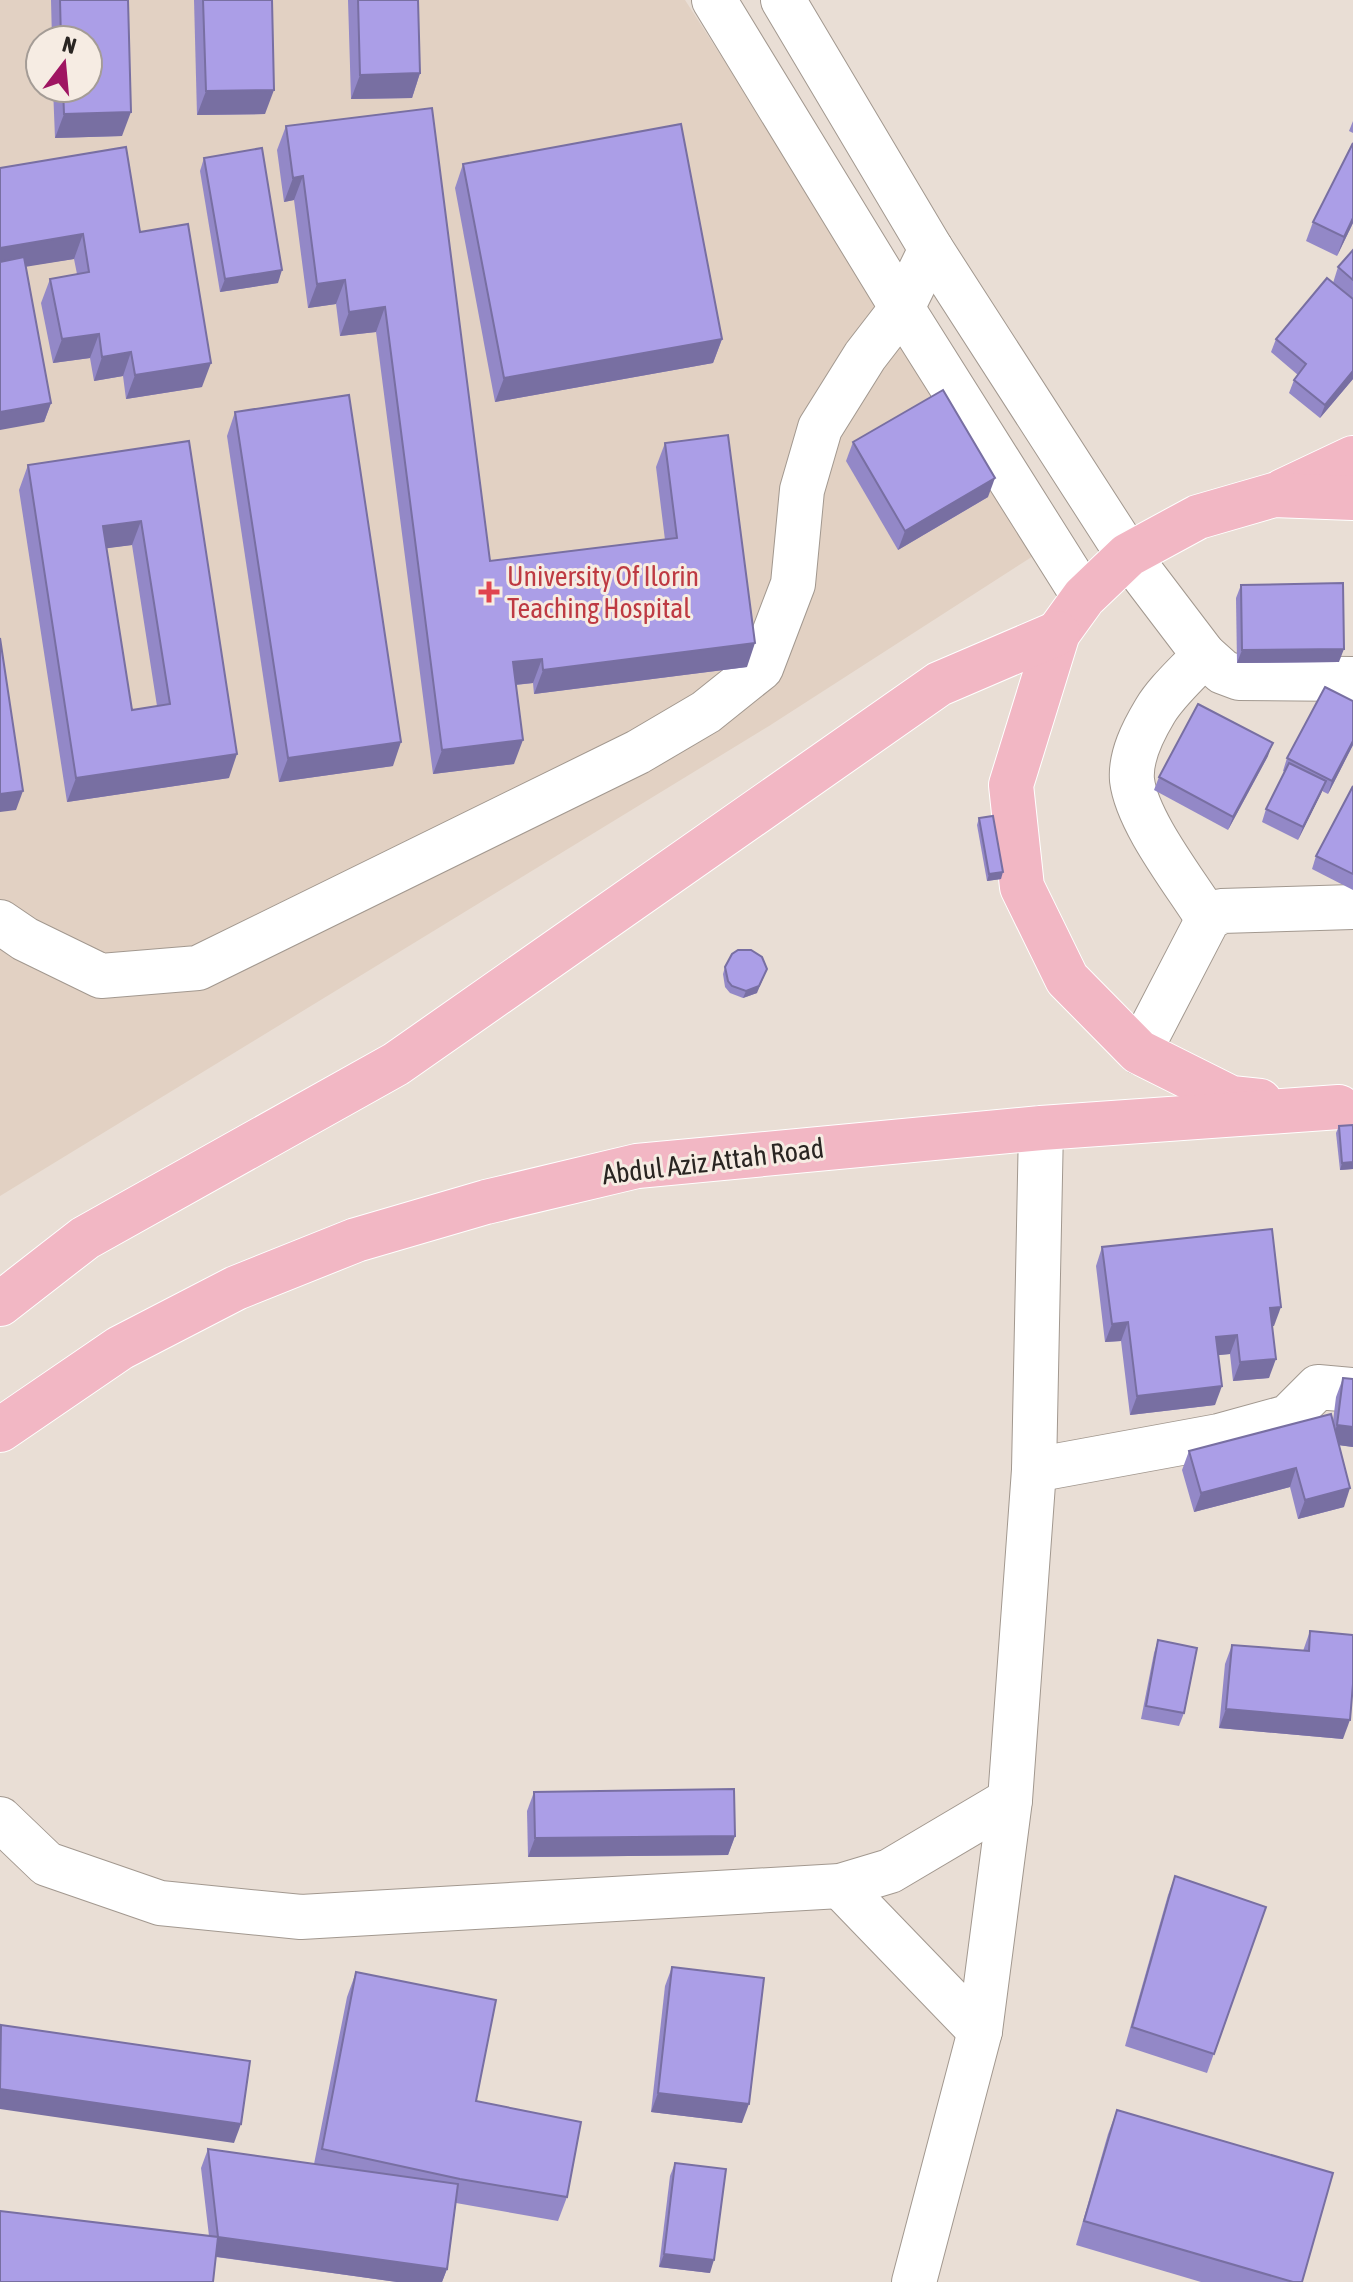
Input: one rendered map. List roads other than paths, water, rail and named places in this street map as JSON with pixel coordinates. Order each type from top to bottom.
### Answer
[{"type":"highway","points":[[1346,1104],[1231,1098],[1139,1052],[1067,979],[1022,887],[1011,785],[1058,633],[1084,597],[1128,555],[1198,517],[1274,495],[1353,458]]},
{"type":"highway","points":[[1274,495],[1353,498]]},
{"type":"highway","points":[[0,1304],[85,1238],[396,1064],[939,684],[1058,633]]},
{"type":"highway","name":"Abdul Aziz Attah Road","points":[[0,1430],[120,1348],[236,1288],[356,1240],[486,1202],[637,1166],[1041,1128],[1346,1104]]},
{"type":"highway","points":[[0,1267],[30,1250],[85,1238]]},
{"type":"street","points":[[714,0],[902,308],[1084,597]]},
{"type":"street","points":[[783,0],[931,249],[1128,555],[1204,655],[1223,672],[1239,678],[1353,679]]},
{"type":"street","points":[[0,922],[25,939],[101,976],[198,968],[638,752],[706,712],[761,668],[793,584],[802,490],[820,428],[865,356],[902,308],[931,249]]},
{"type":"street","points":[[1204,655],[1156,708],[1135,749],[1132,778],[1139,807],[1208,919]]},
{"type":"street","points":[[1139,1052],[1208,919],[1221,911],[1353,907]]},
{"type":"street","points":[[914,2282],[980,2031],[1010,1800],[1034,1470],[1041,1128]]},
{"type":"street","points":[[1034,1470],[1219,1436],[1288,1417],[1318,1387],[1353,1390]]},
{"type":"street","points":[[0,1819],[47,1864],[160,1903],[301,1917],[840,1886],[890,1871],[1010,1800]]},
{"type":"street","points":[[840,1886],[980,2031]]},
{"type":"place","name":"University Of Ilorin Teaching Hospital","points":[[489,592]]}]
